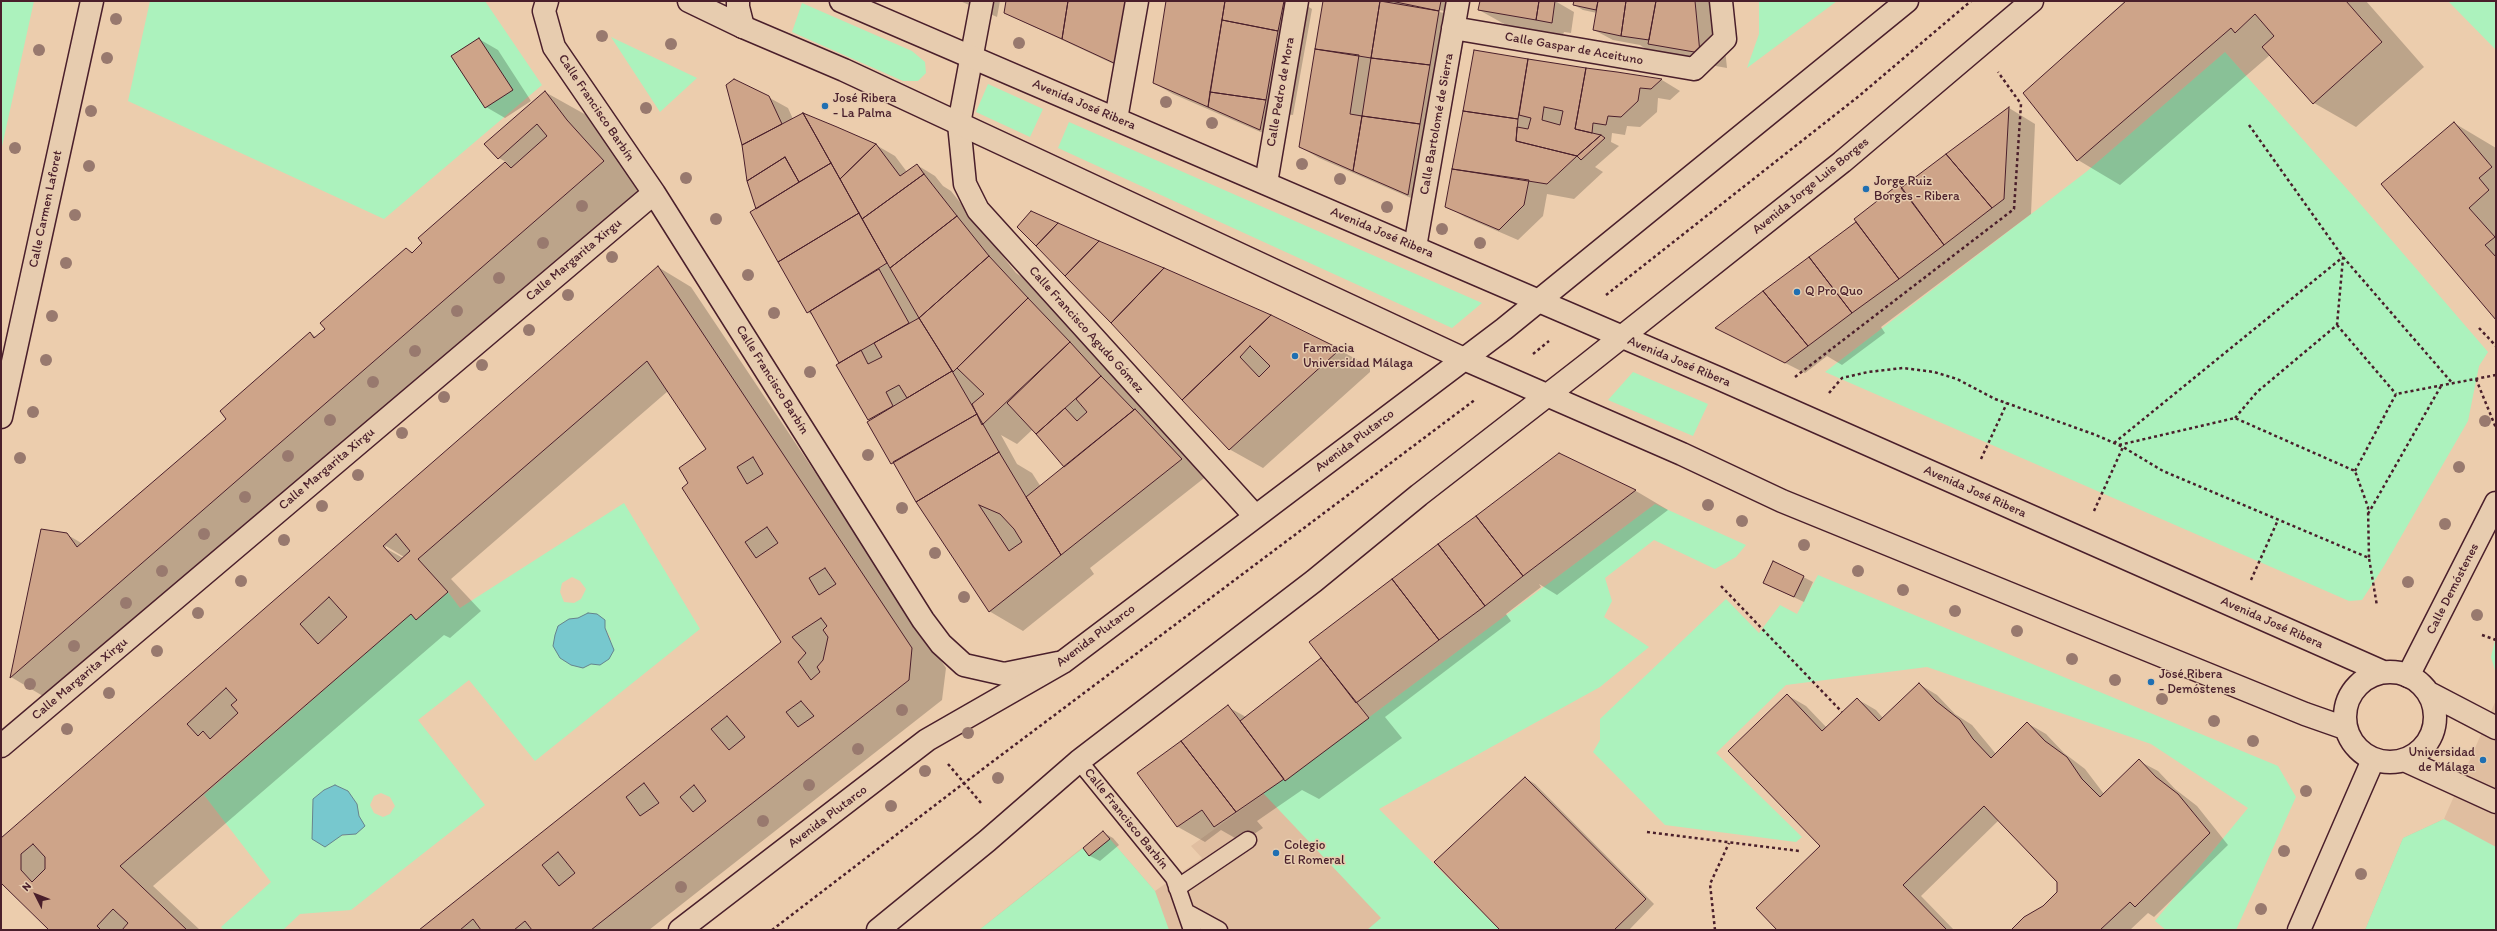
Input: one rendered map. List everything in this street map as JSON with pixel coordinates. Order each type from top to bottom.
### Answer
[{"type":"street","name":"Calle Carmen Laforet","points":[[1,417],[92,1]]},
{"type":"street","name":"Calle Francisco Barbín","points":[[547,1],[544,11],[554,47],[654,193],[923,620],[941,644],[964,665],[1004,674],[1063,662]]},
{"type":"street","points":[[689,1],[743,27],[844,70],[1464,359],[1782,501],[2305,714],[2345,728]]},
{"type":"street","points":[[738,1],[743,27]]},
{"type":"street","name":"Avenida José Ribera","points":[[841,1],[1809,418],[2382,672]]},
{"type":"street","points":[[959,124],[973,57],[982,1]]},
{"type":"street","points":[[1116,119],[1137,1]]},
{"type":"street","name":"Calle Pedro de Mora","points":[[1266,183],[1297,1]]},
{"type":"street","name":"Calle Bartolomé de Sierra","points":[[1415,247],[1458,1]]},
{"type":"street","name":"Calle Gaspar de Aceituno","points":[[1454,28],[1694,69],[1725,39],[1721,1]]},
{"type":"street","points":[[1539,301],[1907,1]]},
{"type":"street","name":"Avenida Jorge Luis Borges","points":[[1547,395],[1842,162],[2032,1]]},
{"type":"street","name":"Calle Francisco Agudo Gómez","points":[[959,124],[965,184],[978,210],[1255,516]]},
{"type":"street","name":"Calle Margarita Xirgu","points":[[1,746],[654,193]]},
{"type":"street","name":"Avenida Plutarco","points":[[680,930],[927,740],[1063,662],[1539,301]]},
{"type":"street","points":[[878,930],[1002,829],[1079,761],[1314,581],[1419,495],[1547,395]]},
{"type":"street","name":"Calle Demóstenes","points":[[2408,676],[2496,503]]},
{"type":"street","points":[[2429,693],[2434,706],[2435,719],[2432,733],[2418,752],[2404,760],[2397,762],[2373,760],[2361,753],[2351,741],[2345,728],[2346,703],[2360,682],[2382,672],[2396,672],[2408,676],[2420,683],[2429,693],[2496,728]]},
{"type":"street","points":[[2300,930],[2342,827],[2373,760]]},
{"type":"street","points":[[2404,760],[2496,802]]},
{"type":"lane","name":"Calle Francisco Barbín","points":[[1079,761],[1176,883],[1192,930]]},
{"type":"lane","points":[[1176,883],[1248,840]]},
{"type":"lane","points":[[1186,912],[1219,930]]},
{"type":"path","points":[[1766,400],[2014,209],[2021,104],[1980,46]]},
{"type":"path","points":[[2249,125],[2343,257],[2453,384]]},
{"type":"path","points":[[2118,445],[2235,418],[2257,392],[2337,326],[2343,257]]},
{"type":"path","points":[[2114,443],[2343,257]]},
{"type":"path","points":[[2337,326],[2396,394]]},
{"type":"path","points":[[2479,328],[2496,346]]},
{"type":"path","points":[[1809,418],[1842,378],[1868,372],[1903,368],[1945,376],[2007,403],[2114,443],[2163,471],[2369,558]]},
{"type":"path","points":[[2396,394],[2496,375]]},
{"type":"path","points":[[2476,380],[2496,428]]},
{"type":"path","points":[[2368,514],[2441,386]]},
{"type":"path","points":[[2355,471],[2396,394]]},
{"type":"path","points":[[1969,489],[2007,403]]},
{"type":"path","points":[[2235,418],[2355,471],[2368,507],[2369,558],[2377,606]]},
{"type":"path","points":[[2082,539],[2123,448]]},
{"type":"path","points":[[2238,608],[2278,520]]},
{"type":"path","points":[[1721,586],[1842,712]]},
{"type":"path","points":[[2482,635],[2496,640]]},
{"type":"path","points":[[927,740],[1002,829]]},
{"type":"path","points":[[772,930],[964,783]]},
{"type":"path","points":[[1647,832],[1729,844],[1799,851]]},
{"type":"path","points":[[1715,930],[1710,884],[1729,844]]},
{"type":"shaded area","name":"Universidad de Málaga","points":[[2496,700],[2496,930],[2365,930],[2403,838],[2444,819]]},
{"type":"shaded area","name":"Colegio El Romeral","points":[[1284,779],[1429,930],[979,930],[1103,831],[1155,891],[1202,858],[1191,846]]},
{"type":"green space","points":[[1,1],[34,1],[1,151]]},
{"type":"green space","points":[[150,1],[485,1],[542,85],[384,219],[128,101]]},
{"type":"green space","points":[[1759,1],[1837,1],[1747,68],[1759,34]]},
{"type":"green space","points":[[2448,1],[2496,1],[2496,50]]},
{"type":"green space","points":[[802,3],[912,51],[925,62],[926,73],[918,81],[903,81],[792,32]]},
{"type":"green space","points":[[611,37],[697,78],[660,112]]},
{"type":"green space","points":[[2225,52],[2363,207],[2488,352],[2479,366],[2468,421],[2384,566],[2362,600],[2349,601],[1825,372],[2086,172]]},
{"type":"green space","points":[[988,84],[1043,109],[1030,137],[976,112]]},
{"type":"green space","points":[[1069,122],[1482,303],[1452,328],[1058,148]]},
{"type":"green space","points":[[1633,372],[1708,404],[1693,436],[1608,400]]},
{"type":"green space","points":[[624,503],[700,629],[535,761],[469,680],[418,720],[485,805],[351,910],[300,914],[283,930],[224,930],[221,927],[271,882],[204,795],[411,614],[416,620],[448,592],[460,608]],"holes":[[[572,577],[580,581],[586,589],[581,599],[574,603],[564,602],[560,592],[562,583]],[[578,618],[605,620],[605,628],[611,639],[591,664],[583,668],[569,619]],[[335,785],[348,791],[357,804],[359,816],[364,826],[356,834],[312,839],[313,800],[324,790]],[[381,793],[390,797],[395,806],[390,814],[383,817],[374,813],[370,805],[374,796]]]},
{"type":"green space","points":[[1655,504],[1746,545],[1736,557],[1715,569],[1654,540],[1605,578],[1612,601],[1604,617],[1649,647],[1600,687],[1379,809],[1500,930],[1367,930],[1381,918],[1263,793],[1284,779],[1285,780]]},
{"type":"green space","points":[[1818,575],[2278,766],[2296,797],[2236,930],[2166,930],[2155,921],[2248,808],[2151,744],[1927,667],[1786,685],[1716,753],[1802,837],[1796,842],[1665,825],[1593,752],[1600,740],[1600,719],[1726,599],[1759,633],[1780,605],[1797,614]]},
{"type":"green space","points":[[2496,636],[2496,674],[2491,657]]},
{"type":"green space","name":"Universidad de Málaga","points":[[2444,819],[2496,847],[2496,930],[2365,930],[2403,838]]},
{"type":"green space","points":[[1110,839],[1155,891],[1169,930],[979,930],[1083,848],[1090,856]]},
{"type":"water","points":[[588,613],[597,614],[605,620],[605,628],[614,650],[609,659],[600,665],[591,664],[583,668],[571,665],[560,658],[553,646],[558,626],[569,619],[578,618]]},
{"type":"water","points":[[335,785],[348,791],[357,804],[359,816],[365,826],[356,834],[342,835],[325,847],[312,839],[313,799],[324,790]]},
{"type":"building","points":[[1006,1],[1068,1],[1062,39],[1004,13]]},
{"type":"building","points":[[1068,1],[1126,1],[1116,64],[1062,39]]},
{"type":"building","points":[[1166,1],[1225,1],[1208,107],[1153,83]]},
{"type":"building","points":[[1225,1],[1284,1],[1278,31],[1222,20]]},
{"type":"building","points":[[1323,1],[1380,1],[1371,58],[1315,49]]},
{"type":"building","points":[[1380,1],[1439,11],[1430,65],[1371,58]]},
{"type":"building","points":[[1391,1],[1441,1],[1439,11]]},
{"type":"building","points":[[1480,1],[1539,1],[1536,20],[1478,10]]},
{"type":"building","points":[[1539,1],[1555,1],[1552,23],[1536,20]]},
{"type":"building","points":[[1574,1],[1598,1],[1596,10],[1573,5]]},
{"type":"building","points":[[1598,1],[1626,1],[1621,36],[1593,30]]},
{"type":"building","points":[[1626,1],[1656,1],[1649,40],[1621,36]]},
{"type":"building","points":[[1656,1],[1695,1],[1700,53],[1648,44]]},
{"type":"building","points":[[2126,1],[2346,1],[2382,42],[2313,104],[2262,47],[2274,36],[2255,14],[2235,33],[2231,28],[2077,161],[2023,93]]},
{"type":"building","points":[[1222,20],[1278,31],[1266,100],[1210,92]]},
{"type":"building","points":[[479,38],[513,90],[485,108],[451,56]]},
{"type":"building","points":[[1315,49],[1359,55],[1350,114],[1362,116],[1353,171],[1299,147]]},
{"type":"building","points":[[1474,50],[1528,59],[1518,119],[1463,111]]},
{"type":"building","points":[[1371,58],[1430,65],[1420,124],[1362,116]]},
{"type":"building","points":[[1528,59],[1586,68],[1575,129],[1601,135],[1577,156],[1516,141],[1517,127],[1528,129],[1531,118],[1519,115]],"holes":[[[1544,107],[1563,111],[1560,125],[1542,120]]]},
{"type":"building","points":[[1586,68],[1662,79],[1651,89],[1640,88],[1638,101],[1621,117],[1608,116],[1606,125],[1593,123],[1592,133],[1575,129]]},
{"type":"building","points":[[734,79],[769,96],[782,124],[742,145],[726,85]]},
{"type":"building","points":[[545,91],[567,120],[604,161],[10,678],[41,529],[67,533],[77,547],[226,419],[220,411],[310,332],[314,338],[325,329],[320,323],[406,248],[412,253],[422,243],[418,238],[505,162],[511,168],[547,136],[537,124],[498,159],[484,144]]},
{"type":"building","points":[[1210,92],[1266,100],[1260,130],[1208,107]]},
{"type":"building","points":[[2009,107],[2004,199],[1992,208],[1946,154]]},
{"type":"building","points":[[1463,111],[1518,119],[1516,141],[1577,156],[1547,184],[1452,169]]},
{"type":"building","points":[[803,113],[837,127],[876,144],[840,179]]},
{"type":"building","points":[[803,113],[831,163],[799,182],[785,157],[747,181],[742,145]]},
{"type":"building","points":[[1362,116],[1420,124],[1408,195],[1353,171]]},
{"type":"building","points":[[2454,122],[2492,167],[2479,178],[2489,190],[2469,208],[2495,237],[2485,245],[2496,257],[2496,320],[2381,184]]},
{"type":"building","points":[[1601,135],[1605,138],[1581,160],[1577,156]]},
{"type":"building","points":[[876,144],[900,176],[917,164],[924,174],[862,219],[840,179]]},
{"type":"building","points":[[1946,154],[1992,208],[1944,245],[1901,188]]},
{"type":"building","points":[[785,157],[799,182],[756,209],[747,181]]},
{"type":"building","points":[[831,163],[859,213],[778,262],[750,212]]},
{"type":"building","points":[[1452,169],[1529,180],[1524,205],[1499,230],[1445,207]]},
{"type":"building","points":[[924,174],[957,216],[890,268],[862,219]]},
{"type":"building","points":[[1899,184],[1944,245],[1899,279],[1854,219]]},
{"type":"building","points":[[1031,211],[1058,223],[1036,246],[1017,227]]},
{"type":"building","points":[[859,213],[887,263],[807,313],[778,262]]},
{"type":"building","points":[[957,216],[989,256],[919,318],[890,268]]},
{"type":"building","points":[[1856,222],[1899,279],[1852,313],[1809,257]]},
{"type":"building","points":[[1058,223],[1099,241],[1065,276],[1036,246]]},
{"type":"building","points":[[1099,241],[1164,268],[1111,323],[1065,276]]},
{"type":"building","points":[[989,256],[1028,298],[953,372],[919,318]]},
{"type":"building","points":[[1809,257],[1852,313],[1808,346],[1763,291]]},
{"type":"building","points":[[658,266],[912,648],[909,680],[591,930],[532,930],[525,921],[514,930],[481,930],[473,919],[460,930],[419,930],[781,642],[682,488],[688,483],[679,468],[706,449],[647,361],[418,559],[448,592],[416,620],[411,614],[120,866],[187,930],[122,930],[128,923],[113,909],[97,926],[101,930],[49,930],[1,883],[1,838]],"holes":[[[753,457],[763,474],[747,484],[737,467]],[[767,527],[778,543],[756,558],[745,542]],[[396,534],[410,551],[398,562],[383,546]],[[825,568],[836,584],[819,595],[809,578]],[[329,597],[347,617],[318,644],[300,624]],[[821,618],[827,626],[823,630],[828,637],[823,660],[817,667],[820,672],[811,680],[798,662],[806,653],[792,637]],[[226,688],[237,700],[231,705],[238,713],[210,739],[203,731],[198,736],[187,724]],[[801,701],[814,716],[798,727],[786,712]],[[727,716],[745,737],[729,750],[711,729]],[[644,783],[659,803],[640,816],[626,797]],[[694,785],[706,801],[693,812],[680,797]],[[33,844],[45,857],[45,869],[32,882],[21,870],[21,854]],[[558,852],[575,873],[559,886],[542,865]]]},
{"type":"building","points":[[1164,268],[1271,315],[1182,400],[1111,323]]},
{"type":"building","points":[[879,269],[909,323],[839,363],[810,311]]},
{"type":"building","points":[[1763,291],[1808,346],[1785,363],[1715,328]]},
{"type":"building","points":[[1028,298],[1070,342],[982,425],[972,404],[984,394],[957,368]]},
{"type":"building","points":[[1271,315],[1336,347],[1337,352],[1229,450],[1182,400]],"holes":[[[1250,346],[1270,366],[1259,377],[1240,357]]]},
{"type":"building","points":[[919,318],[952,371],[907,398],[899,385],[886,392],[893,406],[868,420],[836,365],[861,350],[868,364],[882,357],[874,343]]},
{"type":"building","points":[[1070,342],[1101,376],[1036,434],[1007,403]]},
{"type":"building","points":[[952,371],[977,414],[891,464],[867,422]]},
{"type":"building","points":[[1101,376],[1134,410],[1064,467],[1036,434],[1065,408],[1077,421],[1087,412],[1076,399]]},
{"type":"building","points":[[1135,409],[1182,459],[1061,555],[1026,497]]},
{"type":"building","points":[[977,414],[999,452],[916,502],[893,462]]},
{"type":"building","points":[[999,452],[1061,555],[989,612],[916,502]],"holes":[[[979,505],[1000,514],[1014,529],[1022,542],[1009,551]]]},
{"type":"building","points":[[1559,453],[1636,490],[1523,576],[1476,516]]},
{"type":"building","points":[[1476,516],[1523,576],[1485,606],[1438,544]]},
{"type":"building","points":[[1438,544],[1485,606],[1439,640],[1392,579]]},
{"type":"building","points":[[1773,561],[1804,576],[1794,597],[1763,583]]},
{"type":"building","points":[[1392,579],[1439,640],[1356,703],[1309,642]]},
{"type":"building","points":[[1321,658],[1369,718],[1285,781],[1240,721]]},
{"type":"building","points":[[1919,683],[1936,701],[1960,720],[1973,739],[1991,758],[2027,722],[2045,741],[2067,757],[2082,779],[2100,797],[2139,759],[2156,777],[2178,794],[2210,833],[2135,907],[2130,902],[2100,930],[2011,930],[2024,917],[2043,906],[2057,892],[2057,882],[1984,806],[1903,885],[1947,930],[1777,930],[1756,908],[1820,846],[1728,751],[1787,694],[1822,731],[1857,698],[1879,721]]},
{"type":"building","points":[[1228,705],[1284,779],[1236,812],[1181,741]]},
{"type":"building","points":[[1181,741],[1236,812],[1214,827],[1202,810],[1177,827],[1137,773]]},
{"type":"building","points":[[1525,777],[1646,899],[1614,930],[1500,930],[1434,862]]},
{"type":"building","points":[[1103,831],[1110,839],[1089,856],[1083,848]]},
{"type":"place","name":"José Ribera - La Palma","points":[[825,106]]},
{"type":"place","name":"Jorge Ruiz Borges - Ribera","points":[[1866,189]]},
{"type":"place","name":"Q Pro Quo","points":[[1797,292]]},
{"type":"place","name":"Farmacia Universidad Málaga","points":[[1295,356]]},
{"type":"place","name":"José Ribera - Demóstenes","points":[[2151,682]]},
{"type":"place","name":"Universidad de Málaga","points":[[2483,760]]},
{"type":"place","name":"Colegio El Romeral","points":[[1276,853]]}]
